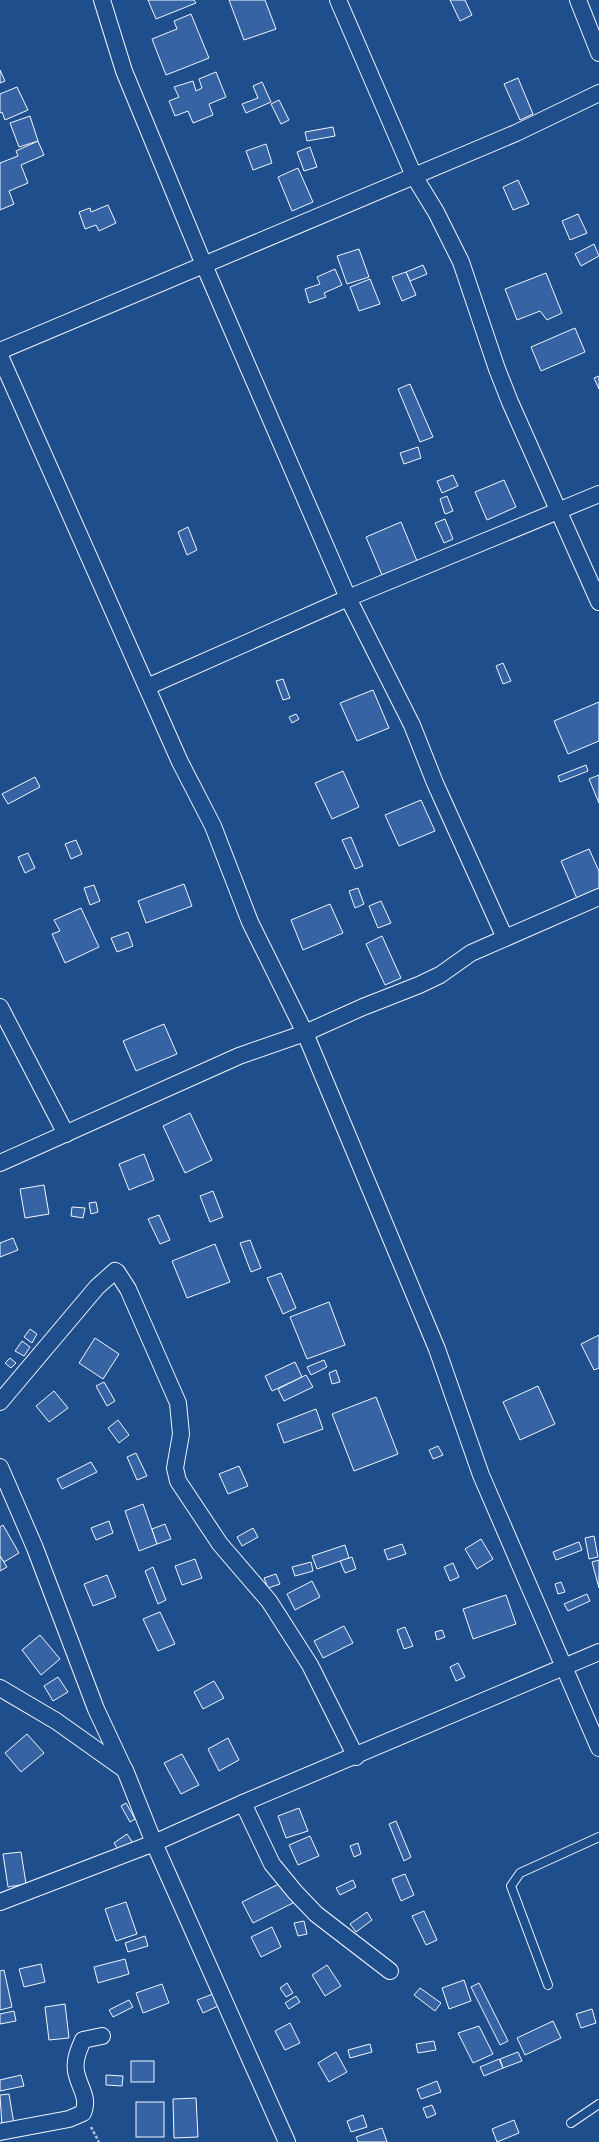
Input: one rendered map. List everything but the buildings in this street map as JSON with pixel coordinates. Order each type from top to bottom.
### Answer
[{"type":"street","points":[[102,0],[124,71],[204,265],[348,598],[412,725],[434,783],[505,938]]},
{"type":"street","points":[[338,0],[414,176],[436,212],[461,262],[497,368],[557,511],[599,602]]},
{"type":"street","points":[[578,0],[599,53]]},
{"type":"street","points":[[0,351],[516,133],[599,93]]},
{"type":"street","points":[[0,356],[180,762],[213,826],[250,922],[305,1033],[437,1349],[480,1475],[599,1748]]},
{"type":"street","points":[[147,687],[348,598],[599,494]]},
{"type":"street","points":[[0,1163],[239,1056],[305,1033],[440,975],[471,953],[599,897]]},
{"type":"street","points":[[0,1007],[66,1134]]},
{"type":"street","points":[[0,1402],[98,1287],[108,1276],[115,1271],[117,1272],[128,1289],[178,1403],[181,1434],[175,1468],[178,1481],[220,1544],[268,1601],[287,1629],[310,1665],[356,1757]]},
{"type":"street","points":[[0,1467],[35,1548],[96,1709],[125,1770],[154,1844],[287,2142]]},
{"type":"street","points":[[0,1902],[154,1844],[243,1803],[356,1757],[563,1666],[599,1652]]},
{"type":"street","points":[[0,1688],[56,1721],[125,1770]]},
{"type":"street","points":[[243,1803],[272,1864],[295,1892],[316,1914],[390,1971]]},
{"type":"street","points":[[0,2132],[69,2119],[83,2113],[85,2096],[76,2070],[78,2052],[83,2040],[102,2036]]},
{"type":"lane","points":[[548,1986],[511,1886],[520,1873],[599,1837]]},
{"type":"lane","points":[[571,2123],[599,2104]]}]
